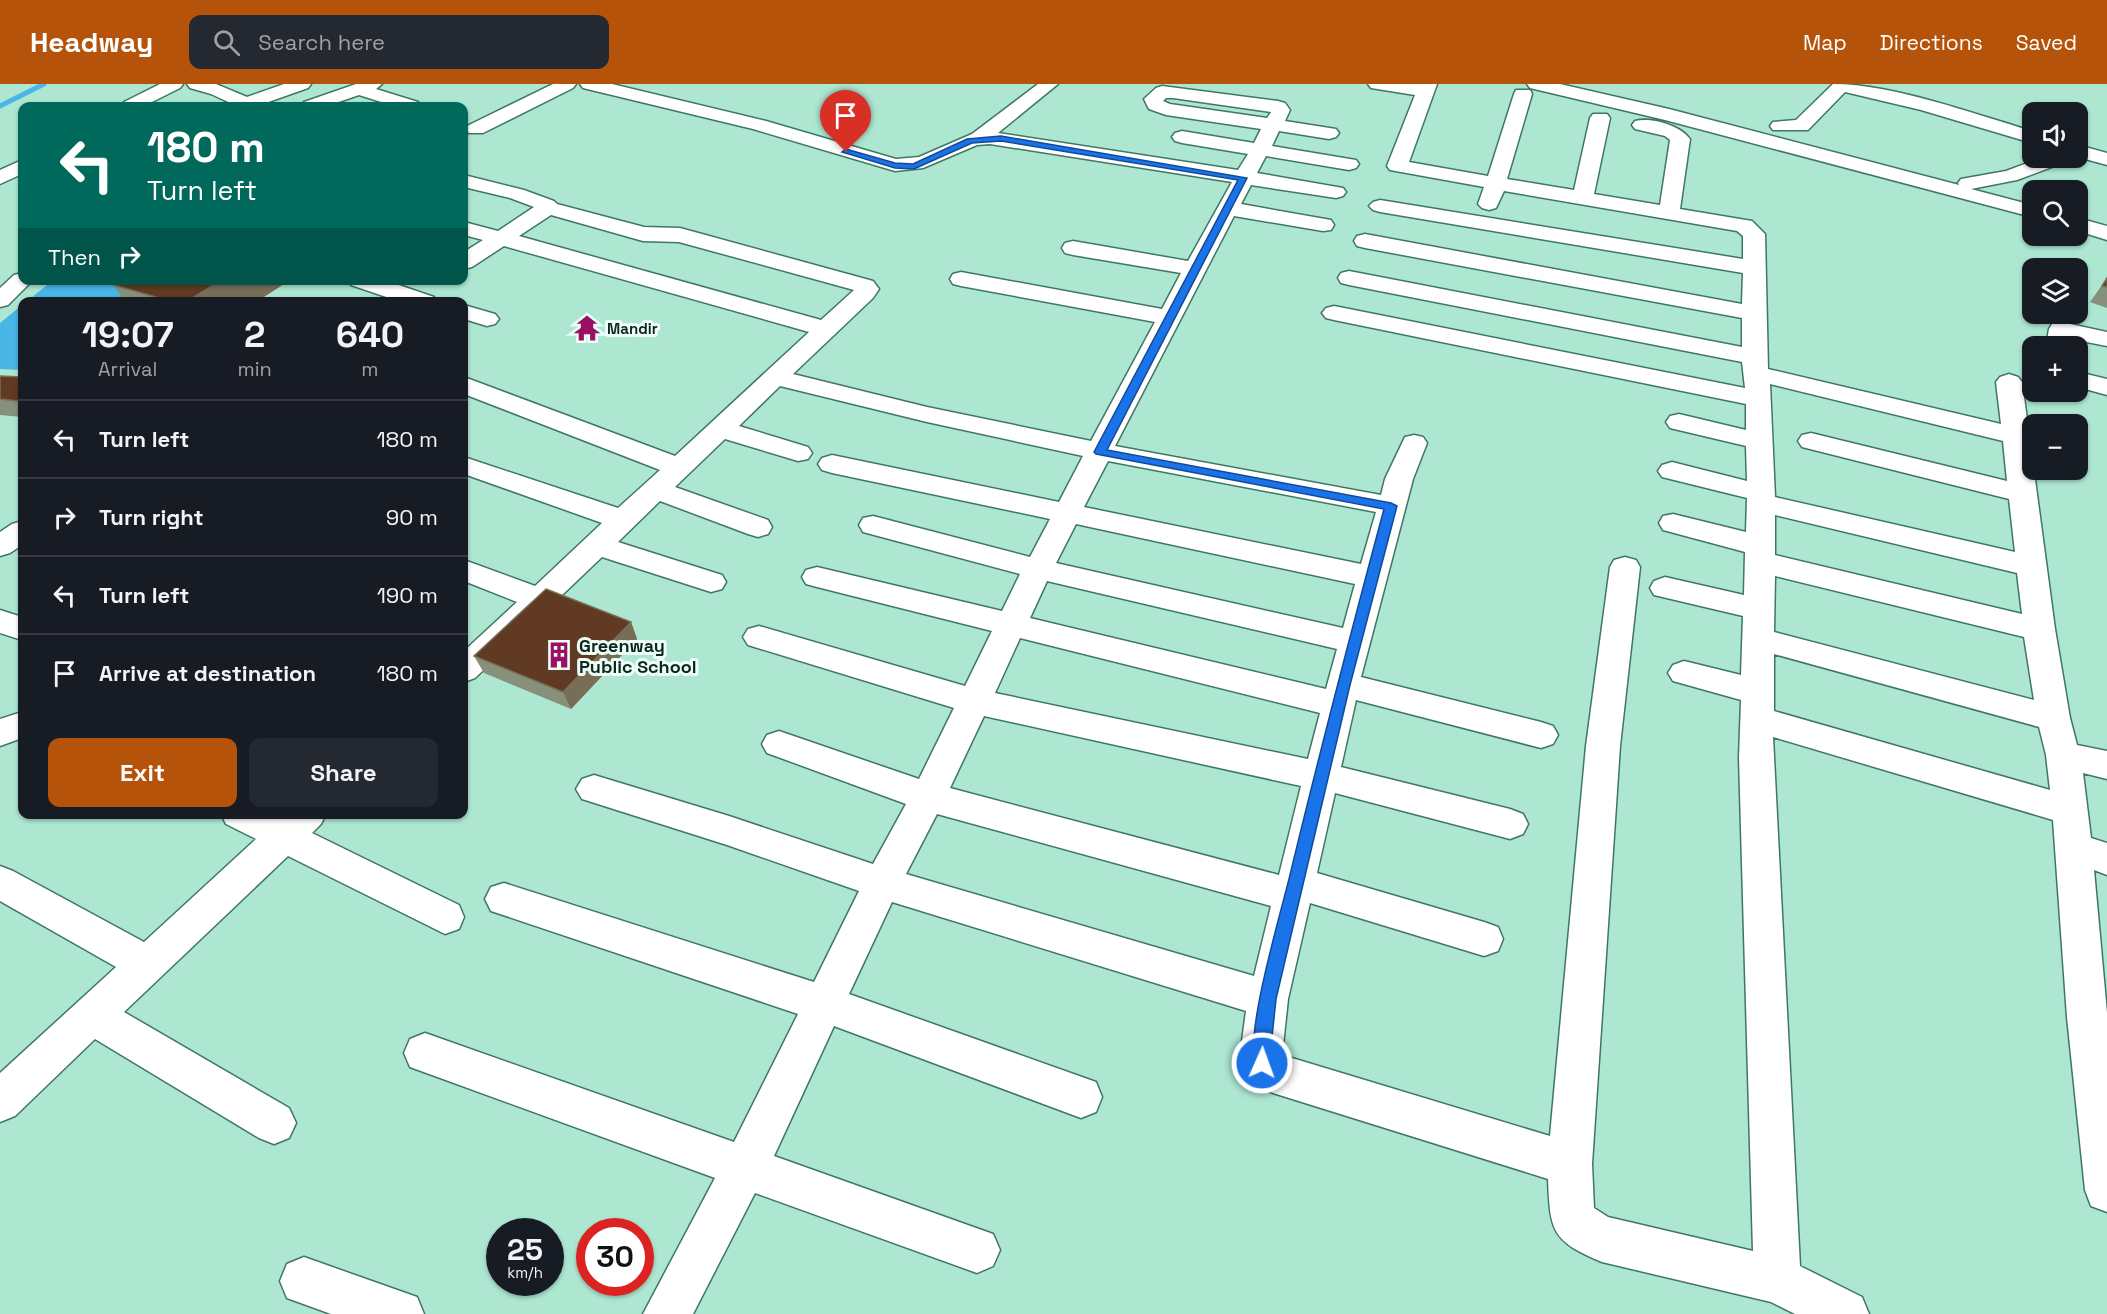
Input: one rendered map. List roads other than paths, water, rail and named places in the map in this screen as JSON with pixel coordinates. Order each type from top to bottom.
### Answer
[{"type":"street","points":[[139,102],[174,84]]},
{"type":"street","points":[[196,84],[217,90],[241,102]]},
{"type":"street","points":[[255,102],[302,84]]},
{"type":"street","points":[[468,130],[567,84]]},
{"type":"street","points":[[589,84],[759,124],[895,165],[914,166],[926,163],[978,139],[1049,84]]},
{"type":"street","points":[[1377,84],[1427,87],[1397,166],[1332,318],[1448,336],[1757,377]]},
{"type":"street","points":[[1575,84],[1968,183],[2022,203]]},
{"type":"street","points":[[1778,134],[1821,84]]},
{"type":"street","points":[[1778,134],[1801,126],[1841,86],[1931,99],[2022,133]]},
{"type":"street","points":[[322,102],[365,87],[401,102]]},
{"type":"street","points":[[1526,95],[1778,134],[2022,203]]},
{"type":"street","points":[[1526,95],[1542,109]]},
{"type":"street","points":[[1448,336],[1495,183],[1526,95]]},
{"type":"street","points":[[1577,115],[1664,129],[1677,135],[1680,139],[1669,212]]},
{"type":"street","points":[[1583,198],[1600,118]]},
{"type":"street","points":[[1182,137],[1269,137],[1329,133]]},
{"type":"street","points":[[1269,137],[1349,164]]},
{"type":"street","points":[[667,1314],[744,1168],[882,883],[928,797],[973,701],[1012,626],[1038,568],[1243,178],[1269,137]]},
{"type":"street","points":[[978,139],[1001,139],[1336,192]]},
{"type":"street","points":[[2088,153],[2107,159]]},
{"type":"street","points":[[1397,166],[1669,212],[1750,228],[1754,234],[1761,498],[1756,758],[1777,1280]]},
{"type":"street","points":[[0,179],[18,168]]},
{"type":"street","points":[[1968,183],[2010,176],[2031,168]]},
{"type":"street","points":[[0,179],[18,182]]},
{"type":"street","points":[[468,182],[526,197],[544,203],[547,205],[546,208]]},
{"type":"street","points":[[1380,206],[1756,268]]},
{"type":"street","points":[[468,259],[546,208],[643,234],[680,235],[865,286],[867,289],[722,429],[468,666]]},
{"type":"street","points":[[1227,208],[1323,225]]},
{"type":"street","points":[[2088,217],[2107,223]]},
{"type":"street","points":[[2088,227],[2107,233]]},
{"type":"street","points":[[468,229],[826,329]]},
{"type":"street","points":[[1365,241],[1755,313]]},
{"type":"street","points":[[1073,248],[1195,269]]},
{"type":"street","points":[[1349,278],[1459,299],[1757,377],[2016,436]]},
{"type":"street","points":[[961,279],[1169,317]]},
{"type":"street","points":[[0,300],[18,284]]},
{"type":"street","points":[[372,285],[404,297]]},
{"type":"street","points":[[415,297],[428,285]]},
{"type":"street","points":[[468,313],[487,319]]},
{"type":"street","points":[[2060,336],[2061,329],[2107,339]]},
{"type":"street","points":[[774,377],[857,399],[1100,452],[1391,506]]},
{"type":"street","points":[[2009,382],[2039,630],[2053,718],[2064,755],[2069,810],[2091,854],[2087,1017],[2107,1190]]},
{"type":"street","points":[[2088,382],[2107,387]]},
{"type":"street","points":[[468,387],[680,468]]},
{"type":"street","points":[[1678,422],[1760,441]]},
{"type":"street","points":[[722,429],[798,453]]},
{"type":"street","points":[[1810,441],[2023,495]]},
{"type":"street","points":[[1414,443],[1391,506],[1341,695],[1268,999],[1261,1056],[1266,1069],[1570,1164]]},
{"type":"street","points":[[832,464],[1372,577]]},
{"type":"street","points":[[468,466],[622,520]]},
{"type":"street","points":[[1672,471],[1761,498],[2032,566]]},
{"type":"street","points":[[656,490],[758,527]]},
{"type":"street","points":[[1673,522],[1760,554],[2039,630]]},
{"type":"street","points":[[873,525],[1038,568],[1355,642]]},
{"type":"street","points":[[0,546],[18,534]]},
{"type":"street","points":[[597,545],[711,582]]},
{"type":"street","points":[[1625,567],[1603,746],[1570,1164],[1572,1216],[1581,1228],[1602,1239],[1777,1280],[1845,1314]]},
{"type":"street","points":[[468,572],[539,599]]},
{"type":"street","points":[[817,577],[1012,626],[1541,735]]},
{"type":"street","points":[[1665,588],[1759,624],[2053,718]]},
{"type":"street","points":[[0,621],[18,628]]},
{"type":"street","points":[[759,637],[973,701],[1321,776],[1510,824]]},
{"type":"street","points":[[1684,673],[1757,706],[2069,810]]},
{"type":"street","points":[[0,733],[18,726]]},
{"type":"street","points":[[779,744],[928,797],[1484,939]]},
{"type":"street","points":[[2064,755],[2107,765]]},
{"type":"street","points":[[594,789],[729,831],[882,883],[1268,999]]},
{"type":"street","points":[[262,819],[296,826],[445,917]]},
{"type":"street","points":[[4,1091],[92,1015],[296,826]]},
{"type":"street","points":[[0,882],[146,963]]},
{"type":"street","points":[[504,899],[825,1004],[1082,1097]]},
{"type":"street","points":[[92,1015],[274,1123]]},
{"type":"street","points":[[425,1053],[977,1250]]},
{"type":"street","points":[[304,1281],[400,1314]]},
{"type":"water","points":[[47,285],[162,285],[142,297],[32,297]]},
{"type":"water","points":[[18,308],[18,370],[0,369],[0,323]]},
{"type":"waterway","points":[[0,106],[44,84]]},
{"type":"place","name":"Mandir","points":[[587,328]]},
{"type":"place","name":"Greenway Public School","points":[[559,655]]}]
